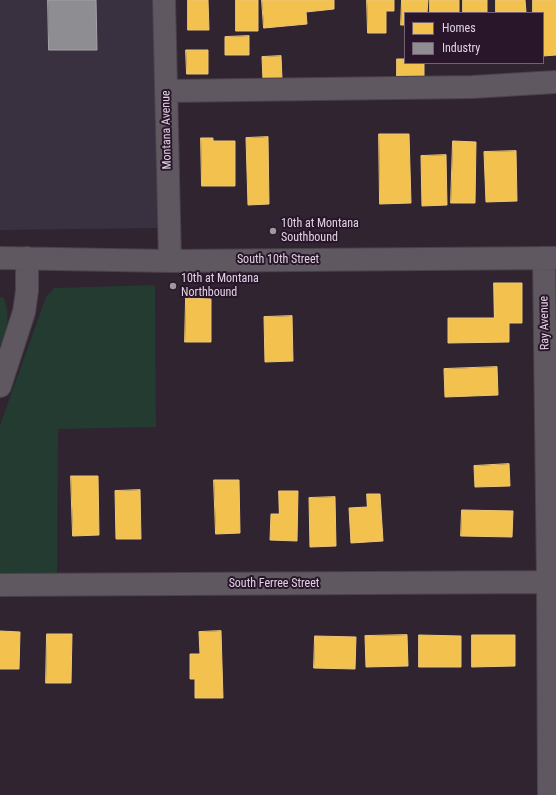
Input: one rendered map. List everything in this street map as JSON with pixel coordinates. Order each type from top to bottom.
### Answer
[{"type":"street","name":"Montana Avenue","points":[[164,0],[170,260]]},
{"type":"street","points":[[167,91],[472,87],[556,82]]},
{"type":"street","name":"South 10th Street","points":[[0,258],[170,260],[550,258]]},
{"type":"street","points":[[0,386],[24,312],[27,291],[27,258]]},
{"type":"street","name":"Ray Avenue","points":[[549,795],[548,582],[550,258]]},
{"type":"street","name":"South Ferree Street","points":[[0,586],[548,582]]},
{"type":"shaded area","points":[[0,0],[156,0],[161,223],[158,228],[0,230]]},
{"type":"green space","points":[[155,285],[156,427],[58,429],[57,575],[0,576],[0,425],[46,297],[54,288]]},
{"type":"green space","points":[[0,297],[4,298],[8,317],[0,346]]},
{"type":"building: Homes","points":[[188,0],[208,0],[209,30],[188,30]]},
{"type":"building: Homes","points":[[236,0],[258,0],[258,31],[236,31]]},
{"type":"building: Homes","points":[[262,0],[334,0],[334,9],[306,12],[307,24],[264,28]]},
{"type":"building: Homes","points":[[367,0],[394,0],[394,11],[386,11],[386,33],[368,33]]},
{"type":"building: Homes","points":[[402,0],[428,0],[427,12],[404,12],[404,25],[401,25]]},
{"type":"building: Homes","points":[[430,0],[459,0],[459,12],[430,12]]},
{"type":"building: Homes","points":[[463,0],[487,0],[487,12],[463,12]]},
{"type":"building: Homes","points":[[496,0],[525,0],[526,12],[496,12]]},
{"type":"building: Homes","points":[[533,0],[556,0],[556,55],[544,56],[544,12],[533,12]]},
{"type":"building: Homes","points":[[249,36],[249,55],[225,55],[225,37]]},
{"type":"building: Homes","points":[[186,50],[208,50],[208,74],[187,74]]},
{"type":"building: Homes","points":[[281,56],[282,79],[263,80],[262,57]]},
{"type":"building: Homes","points":[[397,59],[404,59],[404,64],[424,64],[424,77],[397,78]]},
{"type":"building: Homes","points":[[379,134],[409,134],[411,203],[380,204]]},
{"type":"building: Homes","points":[[268,137],[269,204],[248,205],[246,138]]},
{"type":"building: Homes","points":[[201,138],[213,138],[213,141],[235,141],[235,186],[202,186]]},
{"type":"building: Homes","points":[[453,141],[476,142],[475,203],[451,203]]},
{"type":"building: Homes","points":[[516,151],[517,201],[486,202],[484,152]]},
{"type":"building: Homes","points":[[446,155],[447,205],[422,206],[421,156]]},
{"type":"building: Homes","points":[[494,283],[522,283],[522,323],[509,323],[509,342],[448,343],[448,318],[494,318]]},
{"type":"building: Homes","points":[[186,298],[211,299],[211,342],[185,342]]},
{"type":"building: Homes","points":[[292,316],[293,361],[265,362],[264,317]]},
{"type":"building: Homes","points":[[497,367],[498,395],[445,397],[444,369]]},
{"type":"building: Homes","points":[[509,464],[510,486],[475,487],[474,466]]},
{"type":"building: Homes","points":[[71,476],[98,476],[99,535],[73,536]]},
{"type":"building: Homes","points":[[214,480],[239,480],[240,533],[216,534]]},
{"type":"building: Homes","points":[[140,490],[141,539],[116,539],[115,491]]},
{"type":"building: Homes","points":[[279,491],[298,491],[297,541],[270,540],[271,514],[279,514]]},
{"type":"building: Homes","points":[[367,494],[380,494],[383,541],[351,543],[349,508],[367,507]]},
{"type":"building: Homes","points":[[335,497],[336,546],[310,547],[309,498]]},
{"type":"building: Homes","points":[[462,510],[513,511],[512,537],[461,536]]},
{"type":"building: Homes","points":[[0,631],[20,632],[19,669],[0,669]]},
{"type":"building: Homes","points":[[221,631],[223,698],[195,698],[195,679],[190,679],[190,654],[200,654],[199,632]]},
{"type":"building: Homes","points":[[47,634],[72,634],[71,683],[46,683]]},
{"type":"building: Homes","points":[[407,635],[408,666],[366,667],[365,636]]},
{"type":"building: Homes","points":[[419,635],[461,636],[461,667],[419,667]]},
{"type":"building: Homes","points":[[472,635],[515,635],[515,666],[472,667]]},
{"type":"building: Homes","points":[[315,636],[356,637],[355,669],[314,668]]},
{"type":"building: Industry","points":[[48,0],[96,0],[97,50],[49,50]]},
{"type":"place","name":"10th at Montana Southbound","points":[[273,231]]},
{"type":"place","name":"10th at Montana Northbound","points":[[173,286]]}]
